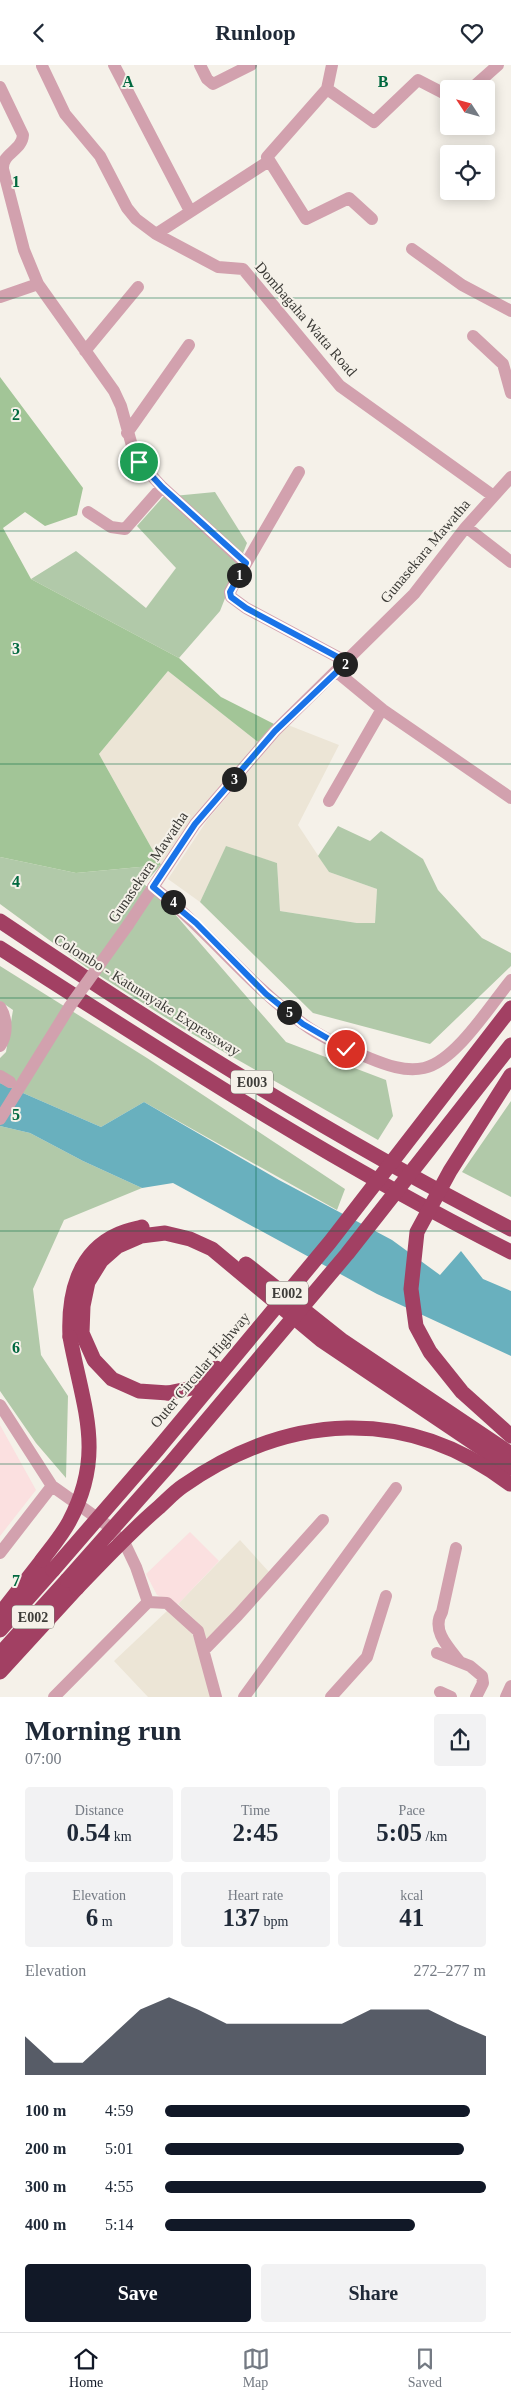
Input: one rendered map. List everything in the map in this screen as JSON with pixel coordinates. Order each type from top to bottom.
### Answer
[{"type":"highway","name":"Colombo - Katunayake Expressway","points":[[0,921],[112,997],[328,1128],[409,1175],[511,1229]]},
{"type":"highway","name":"E003","points":[[0,948],[263,1115],[429,1211],[511,1253]]},
{"type":"highway","name":"Outer Circular Highway","points":[[0,1630],[48,1565],[156,1450],[330,1242],[511,1008]]},
{"type":"highway","name":"E002","points":[[0,1655],[72,1584],[346,1254],[511,1045]]},
{"type":"highway","points":[[511,1075],[450,1171],[417,1232],[411,1289],[416,1326],[430,1352],[462,1392],[511,1436]]},
{"type":"highway","points":[[0,1614],[48,1565],[87,1478],[90,1457],[90,1434],[86,1407],[70,1337],[69,1305],[78,1276],[95,1250],[118,1234],[148,1226],[173,1225],[196,1230],[220,1243],[343,1341],[511,1454]]},
{"type":"highway","points":[[330,1242],[212,1371],[192,1388],[168,1393],[139,1391],[112,1379],[94,1360],[82,1333],[82,1306],[88,1282],[101,1261],[118,1247],[141,1236],[165,1233],[190,1239],[212,1249],[321,1340],[511,1468]]},
{"type":"highway","points":[[0,1671],[72,1584],[183,1486],[246,1449],[302,1431],[359,1427],[426,1438],[486,1466],[511,1485]]},
{"type":"street","points":[[114,65],[190,211]]},
{"type":"street","points":[[200,65],[207,79],[213,84],[251,65]]},
{"type":"street","points":[[332,65],[327,89],[269,153],[269,161],[306,219],[350,198],[372,219]]},
{"type":"street","points":[[481,80],[498,65]]},
{"type":"street","name":"Dombagaha Watta Road","points":[[42,66],[65,115],[100,156],[127,208],[136,219],[156,234],[218,267],[243,269],[340,386],[492,495]]},
{"type":"street","points":[[327,89],[374,122],[418,80],[440,92]]},
{"type":"street","points":[[0,87],[23,135],[22,141],[14,152],[6,157],[3,169],[24,250],[38,284],[114,391],[121,406],[127,433],[139,462],[162,487],[246,563]]},
{"type":"street","points":[[156,234],[269,161]]},
{"type":"street","points":[[412,249],[462,285],[511,311]]},
{"type":"street","points":[[0,297],[38,284]]},
{"type":"street","points":[[85,351],[138,287]]},
{"type":"street","points":[[473,337],[503,364],[511,393]]},
{"type":"street","points":[[127,433],[189,345]]},
{"type":"street","points":[[299,472],[230,592],[231,597],[246,608],[347,662]]},
{"type":"street","name":"Gunasekara Mawatha","points":[[0,1119],[70,1006],[128,925],[201,817],[275,731],[414,594],[492,495],[511,477]]},
{"type":"street","points":[[88,512],[111,527],[125,529],[162,487]]},
{"type":"street","points":[[466,527],[511,562]]},
{"type":"street","points":[[336,672],[382,709],[511,798]]},
{"type":"street","points":[[328,801],[382,709]]},
{"type":"street","points":[[153,887],[196,923],[266,994],[303,1024],[346,1049],[394,1067],[425,1068],[446,1057],[511,980]]},
{"type":"street","points":[[0,1007],[4,1016],[5,1039],[0,1046]]},
{"type":"street","points":[[0,1405],[52,1486],[107,1525],[126,1547],[136,1567],[148,1602]]},
{"type":"street","points":[[0,1553],[52,1486]]},
{"type":"street","points":[[244,1697],[396,1488]]},
{"type":"street","points":[[204,1649],[238,1615],[323,1520]]},
{"type":"street","points":[[456,1548],[442,1612],[438,1619],[440,1637],[460,1662]]},
{"type":"street","points":[[331,1697],[366,1657],[372,1647],[386,1596]]},
{"type":"street","points":[[54,1697],[148,1602],[167,1603],[198,1631],[216,1697]]},
{"type":"street","points":[[437,1653],[470,1666],[482,1677],[483,1683],[476,1697]]},
{"type":"street","points":[[506,1697],[511,1685]]},
{"type":"shaded area","points":[[168,671],[258,742],[161,865],[99,754]]},
{"type":"shaded area","points":[[288,725],[339,745],[298,825],[329,872],[377,889],[375,923],[357,923],[280,911],[277,863],[226,847],[200,902],[168,879],[208,819]]},
{"type":"shaded area","points":[[0,1425],[36,1490],[0,1536]]},
{"type":"shaded area","points":[[190,1532],[219,1561],[178,1604],[157,1595],[146,1574]]},
{"type":"shaded area","points":[[240,1540],[270,1573],[206,1640],[198,1623],[178,1604]]},
{"type":"shaded area","points":[[168,1610],[192,1633],[214,1697],[148,1697],[114,1661]]},
{"type":"green space","points":[[0,377],[83,488],[77,515],[45,526],[25,512],[3,528],[31,579],[179,658],[221,697],[274,724],[258,742],[168,671],[99,754],[161,865],[76,873],[0,857]]},
{"type":"green space","points":[[215,492],[247,543],[220,611],[179,658],[31,579],[76,551],[146,608],[176,568],[137,526],[163,497]]},
{"type":"green space","points":[[338,826],[370,841],[381,831],[423,859],[438,890],[482,938],[511,953],[511,966],[430,1044],[313,1013],[200,902],[226,846],[277,863],[280,911],[357,923],[375,923],[377,889],[329,872],[318,856]]},
{"type":"green space","points":[[0,857],[76,873],[161,865],[144,884],[167,905],[286,1042],[386,1080],[393,1116],[378,1140],[182,1028],[86,967],[0,904]]},
{"type":"green space","points":[[0,966],[147,1058],[345,1189],[337,1210],[144,1102],[101,1127],[0,1083],[0,1058],[6,1052],[13,1010],[0,1001]]},
{"type":"green space","points":[[511,1101],[511,1197],[462,1172]]},
{"type":"green space","points":[[0,1126],[30,1133],[83,1161],[142,1188],[64,1220],[33,1289],[41,1355],[68,1396],[66,1478],[36,1443],[0,1391]]},
{"type":"water","points":[[0,1083],[101,1127],[144,1102],[279,1180],[392,1240],[440,1275],[461,1251],[483,1279],[511,1291],[511,1356],[377,1294],[173,1183],[142,1188],[83,1161],[30,1133],[0,1126]]},
{"type":"route","points":[[139,462],[162,487],[246,563],[230,592],[231,597],[246,608],[347,662],[275,731],[195,824],[153,887],[196,923],[266,994],[303,1024],[346,1049]]}]
